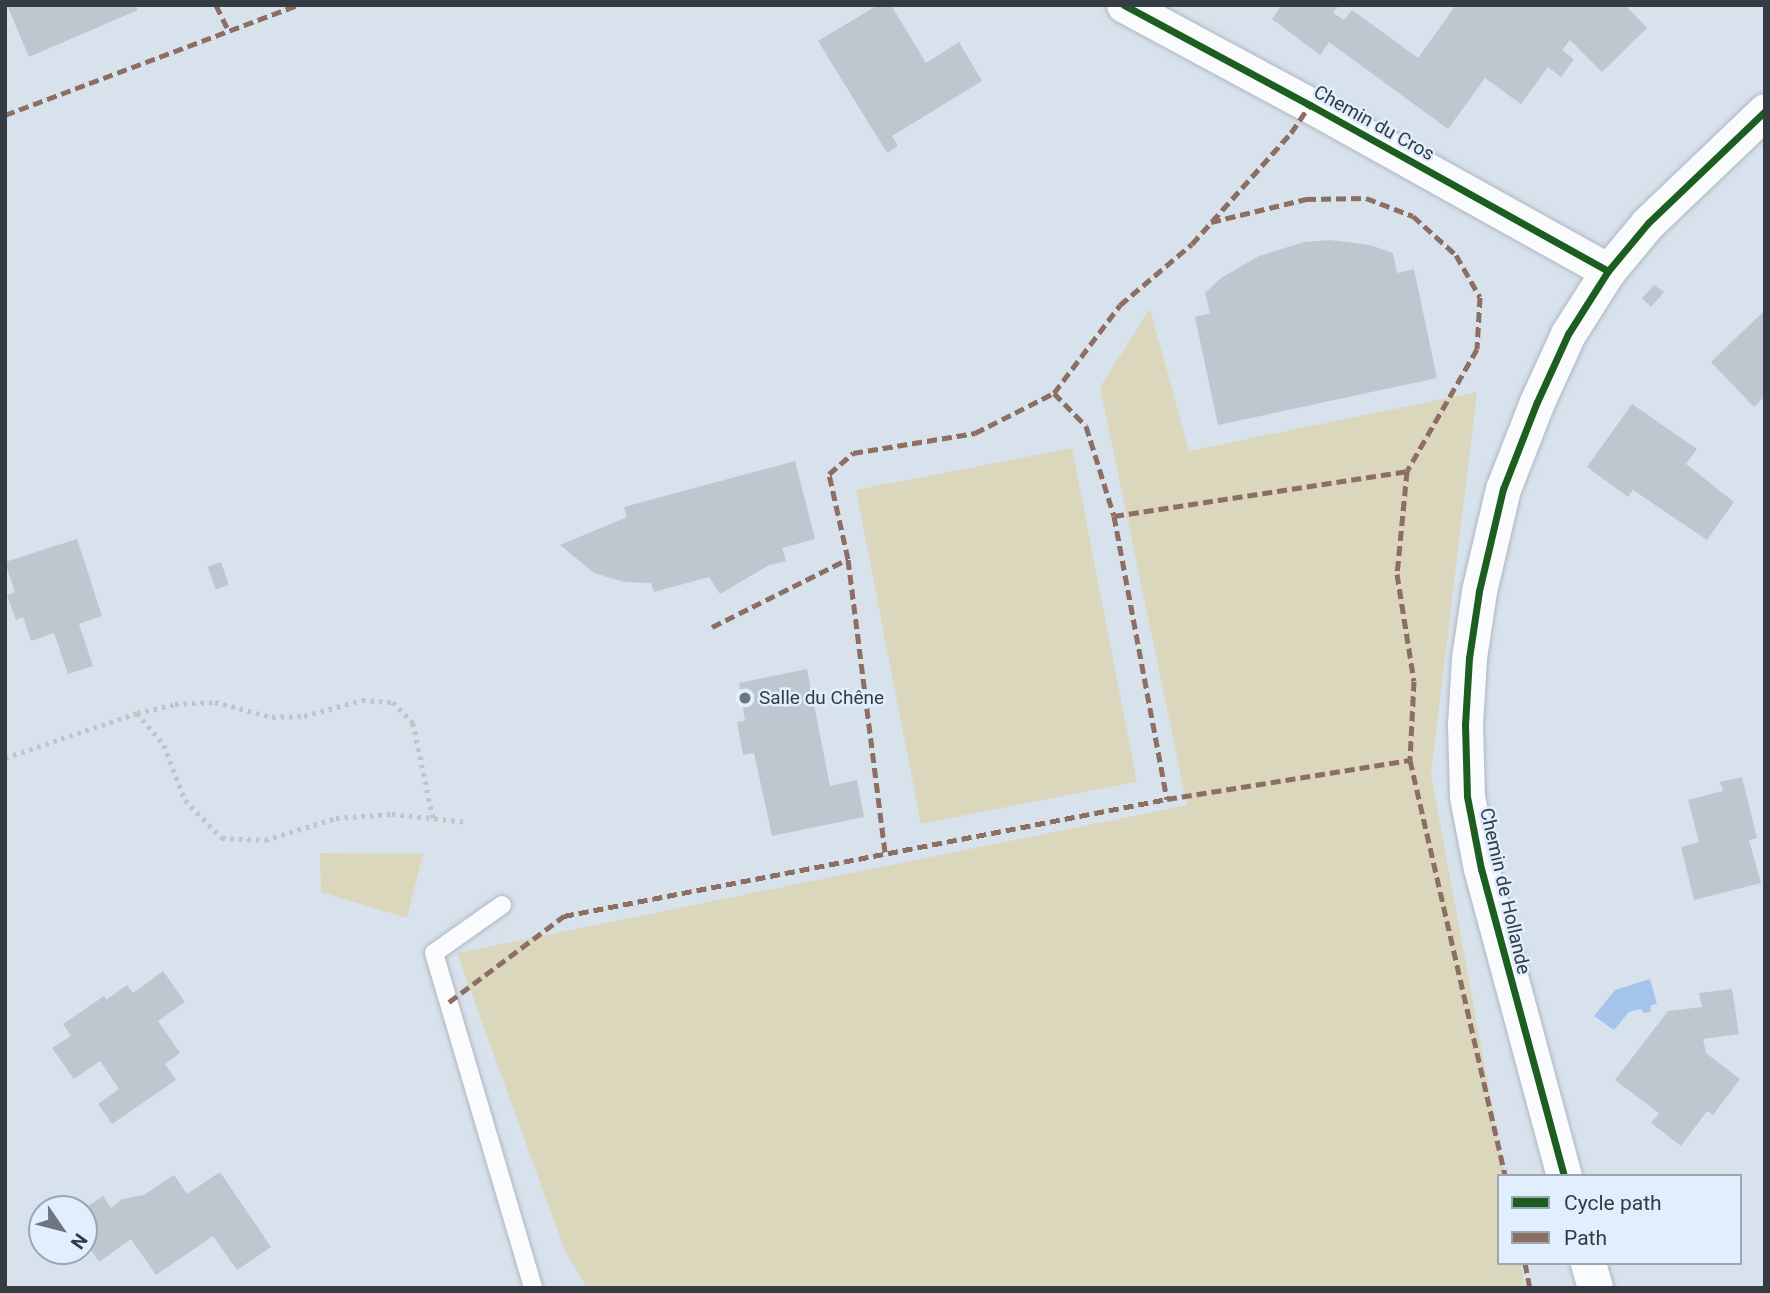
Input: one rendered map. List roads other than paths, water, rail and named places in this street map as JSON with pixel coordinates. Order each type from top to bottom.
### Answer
[{"type":"street","name":"Chemin du Cros","points":[[1124,5],[1608,271]]},
{"type":"street","name":"Chemin de Hollande","points":[[1563,1174],[1481,869],[1467,796],[1465,725],[1469,658],[1479,592],[1503,489],[1537,402],[1568,334],[1608,271],[1658,212],[1765,111]]},
{"type":"street","points":[[1589,1265],[1595,1288]]},
{"type":"lane","points":[[502,905],[434,953],[533,1288]]},
{"type":"water","points":[[1650,979],[1657,1004],[1651,1005],[1650,1012],[1644,1013],[1641,1009],[1629,1012],[1614,1030],[1594,1016],[1615,990]]},
{"type":"place","name":"Salle du Chêne","points":[[745,698]]}]
